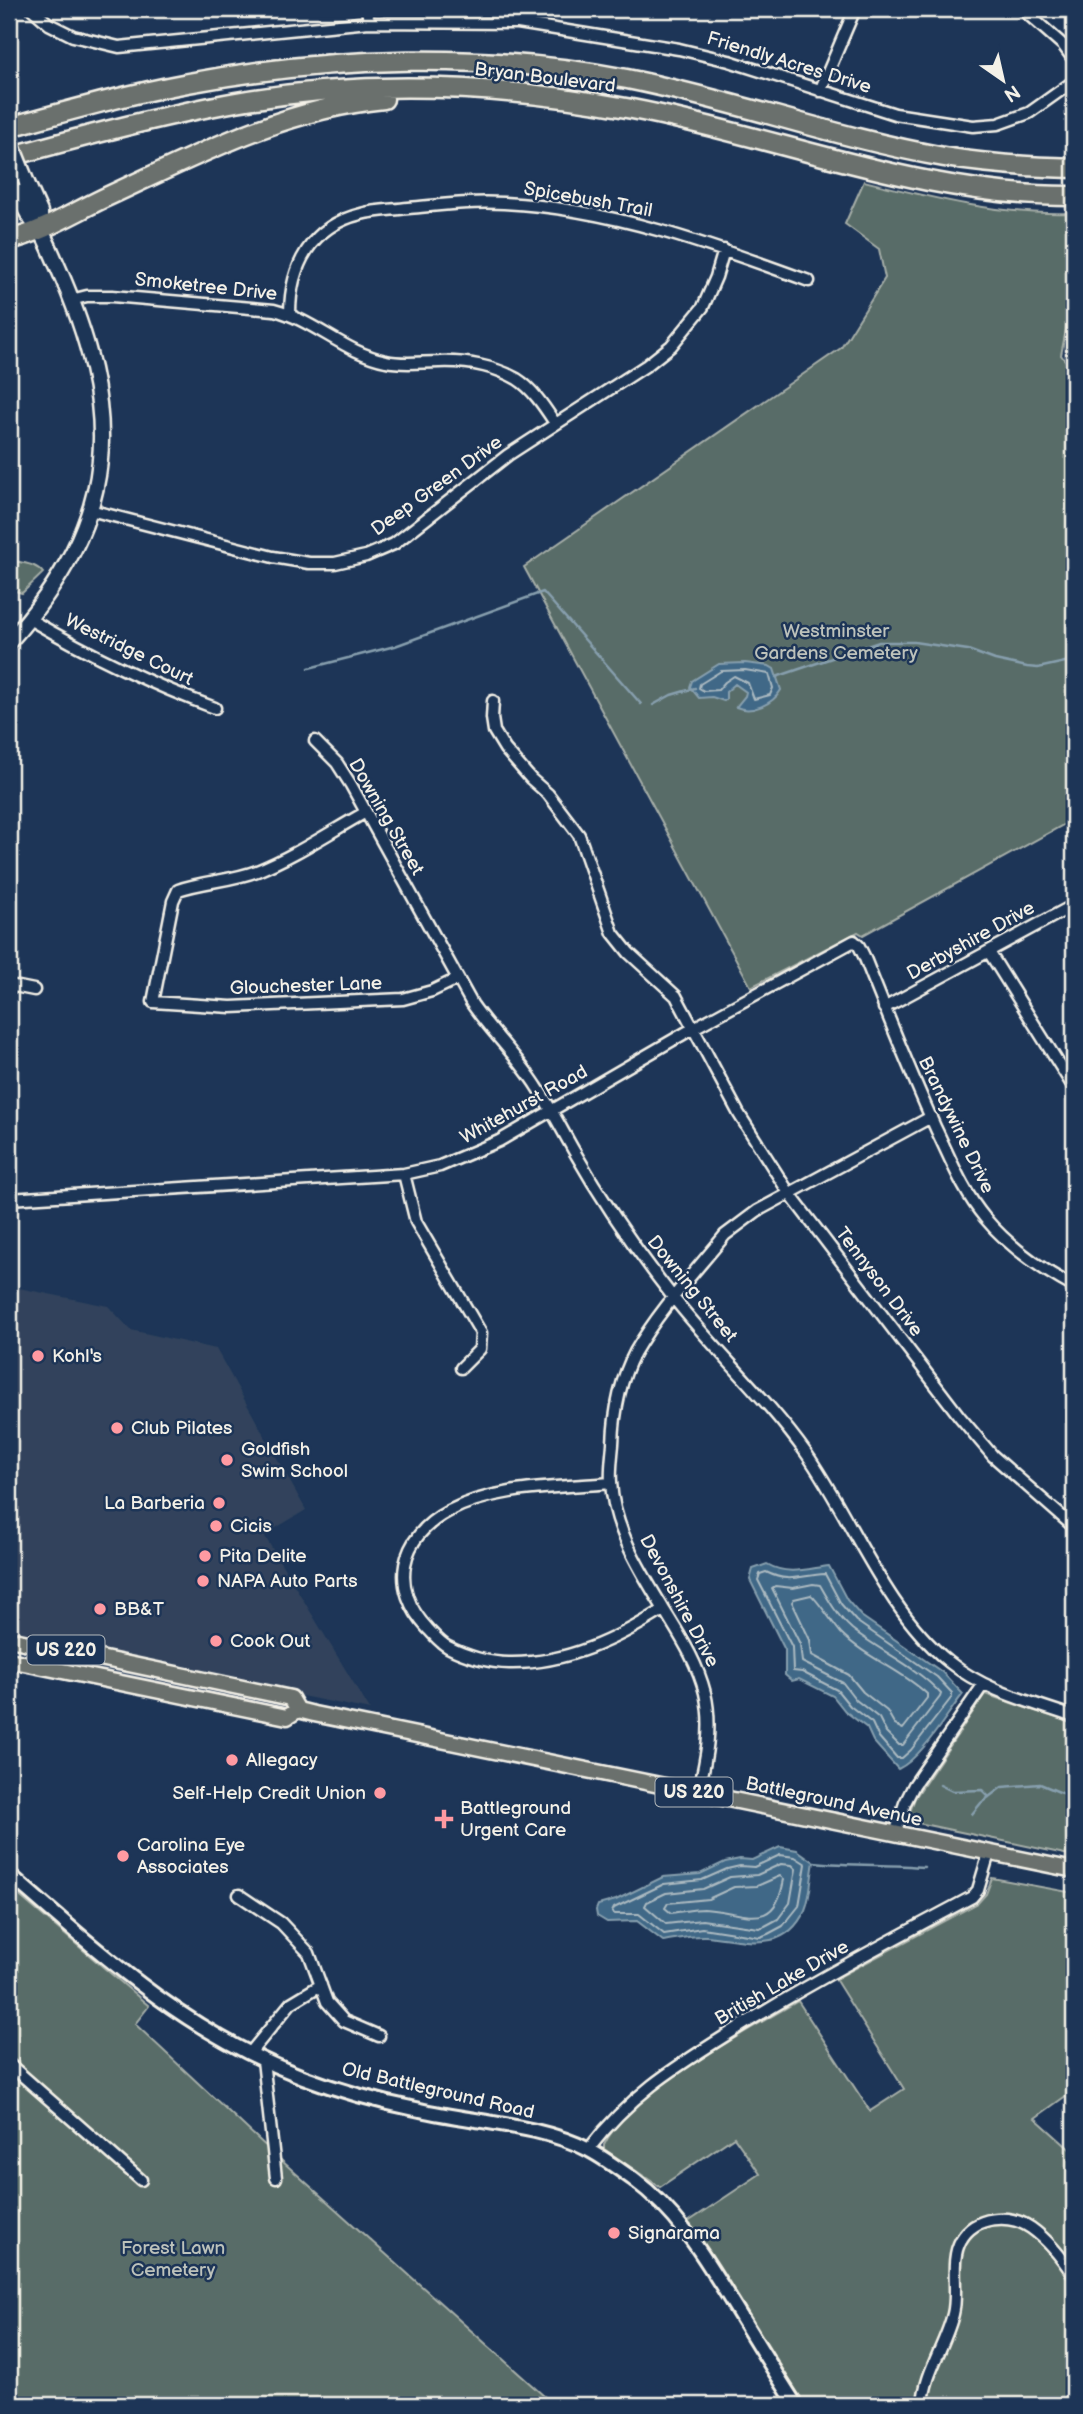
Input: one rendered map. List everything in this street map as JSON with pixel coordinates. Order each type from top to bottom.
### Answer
[{"type":"highway","name":"Bryan Boulevard","points":[[9,125],[173,86],[280,68],[365,62],[465,62],[628,79],[944,156],[1008,165],[1074,168]]},
{"type":"highway","name":"Bryan Boulevard","points":[[9,157],[179,113],[281,96],[389,88],[450,88],[534,95],[646,113],[935,184],[1009,193],[1074,196]]},
{"type":"highway","points":[[9,240],[40,230],[231,139],[304,114],[351,104],[404,98],[439,96],[493,99],[534,95]]},
{"type":"main road","points":[[9,138],[21,185]]},
{"type":"main road","points":[[9,171],[40,212],[40,230],[71,300],[93,363],[102,424],[98,475],[90,510],[75,549],[62,573],[9,642]]},
{"type":"main road","name":"Battleground Avenue","points":[[9,1639],[291,1698],[298,1710]]},
{"type":"main road","name":"Battleground Avenue","points":[[9,1660],[287,1717],[298,1710],[1074,1870]]},
{"type":"main road","points":[[93,1678],[106,1672],[134,1675],[141,1666]]},
{"type":"street","name":"Friendly Acres Drive","points":[[32,9],[49,24],[73,36],[119,47],[369,22],[518,23],[679,49],[729,61],[895,114],[973,126],[998,124],[1029,113],[1074,81]]},
{"type":"street","points":[[367,9],[369,22]]},
{"type":"street","points":[[820,91],[855,9]]},
{"type":"street","points":[[1022,9],[1063,45],[1074,60]]},
{"type":"street","name":"Spicebush Trail","points":[[290,314],[290,290],[295,269],[312,244],[335,224],[360,214],[446,204],[504,203],[588,214],[687,238],[808,281]]},
{"type":"street","name":"Deep Green Drive","points":[[90,510],[309,563],[335,563],[366,556],[394,544],[508,455],[648,365],[671,346],[703,307],[724,250]]},
{"type":"street","name":"Smoketree Drive","points":[[71,300],[87,296],[112,296],[248,307],[290,314],[336,341],[386,362],[455,362],[481,366],[518,380],[539,400],[555,423]]},
{"type":"street","name":"Westridge Court","points":[[29,619],[72,644],[161,688],[215,708]]},
{"type":"street","name":"Tennyson Drive","points":[[493,701],[494,730],[505,749],[548,794],[579,835],[613,933],[629,953],[676,996],[739,1114],[789,1193],[992,1456],[1074,1527]]},
{"type":"street","name":"Downing Street","points":[[315,741],[337,763],[483,1021],[527,1072],[638,1252],[673,1298],[783,1422],[807,1454],[885,1586],[908,1618],[948,1661],[983,1685],[1074,1717]]},
{"type":"street","name":"Glouchester Lane","points":[[366,812],[257,871],[178,890],[173,901],[153,1002],[231,1007],[403,999],[432,991],[457,979]]},
{"type":"street","name":"Derbyshire Drive","points":[[884,1008],[1074,905]]},
{"type":"street","name":"Whitehurst Road","points":[[9,1199],[404,1174],[440,1166],[499,1141],[692,1029],[854,941]]},
{"type":"street","name":"Brandywine Drive","points":[[854,941],[864,956],[962,1185],[986,1219],[1026,1257],[1074,1287]]},
{"type":"street","points":[[989,952],[1074,1088]]},
{"type":"street","points":[[9,985],[34,990]]},
{"type":"street","name":"Devonshire Drive","points":[[698,1793],[708,1738],[706,1697],[687,1646],[663,1610],[631,1551],[618,1519],[611,1483],[617,1404],[624,1378],[634,1354],[673,1298],[740,1222],[931,1117]]},
{"type":"street","points":[[404,1174],[416,1222],[481,1333],[480,1349],[461,1368]]},
{"type":"street","points":[[611,1483],[506,1493],[448,1511],[427,1525],[412,1545],[402,1573],[407,1599],[420,1620],[445,1646],[475,1657],[507,1663],[541,1661],[572,1654],[609,1641],[663,1610]]},
{"type":"street","points":[[895,1834],[914,1785],[983,1685]]},
{"type":"street","name":"British Lake Drive","points":[[588,2150],[622,2109],[663,2075],[805,1987],[972,1897],[978,1890],[989,1853]]},
{"type":"street","name":"Old Battleground Road","points":[[9,1874],[158,2000],[219,2038],[263,2060],[365,2097],[564,2140],[588,2150],[634,2180],[669,2211],[693,2239],[796,2405]]},
{"type":"street","points":[[239,1895],[281,1923],[309,1953],[327,2002],[344,2021],[379,2036]]},
{"type":"street","points":[[250,2053],[291,2003],[321,1984]]},
{"type":"street","points":[[263,2060],[276,2178]]},
{"type":"street","points":[[9,2064],[141,2180]]},
{"type":"street","points":[[923,2405],[930,2376],[953,2313],[956,2293],[955,2262],[960,2241],[977,2224],[1000,2218],[1030,2227],[1048,2243],[1074,2276]]},
{"type":"shaded area","points":[[9,1286],[108,1306],[131,1330],[216,1349],[306,1510],[264,1535],[370,1710],[9,1636]]},
{"type":"green space","name":"Westminster Gardens Cemetery","points":[[864,181],[994,209],[1074,213],[1074,289],[1061,355],[1074,372],[1074,819],[863,935],[858,932],[751,987],[524,567],[841,348],[885,278],[879,249],[845,224]]},
{"type":"green space","points":[[9,559],[32,565],[43,573],[22,593],[9,589]]},
{"type":"green space","points":[[985,1694],[1074,1724],[1074,1856],[918,1823],[910,1812],[915,1798]]},
{"type":"green space","points":[[992,1878],[1074,1893],[1074,2090],[1035,2118],[1074,2153],[1074,2405],[805,2405],[688,2222],[760,2174],[734,2137],[660,2187],[604,2149],[604,2145],[617,2125],[663,2084],[798,2001],[870,2111],[904,2089],[835,1979],[978,1903],[986,1894]]},
{"type":"green space","name":"Forest Lawn Cemetery","points":[[9,1887],[149,2006],[135,2024],[272,2152],[554,2405],[9,2405]]},
{"type":"water","points":[[745,663],[774,669],[781,690],[773,700],[762,706],[742,709],[736,707],[746,692],[735,684],[726,692],[724,701],[712,697],[699,698],[690,687],[692,681],[719,664]]},
{"type":"water","points":[[767,1564],[790,1571],[829,1566],[847,1600],[861,1616],[942,1672],[963,1694],[925,1746],[907,1763],[898,1769],[873,1741],[867,1728],[845,1711],[833,1696],[799,1679],[792,1681],[785,1675],[785,1650],[750,1580],[753,1569]]},
{"type":"water","points":[[780,1847],[797,1850],[814,1862],[805,1910],[786,1934],[774,1939],[748,1941],[701,1936],[663,1941],[637,1921],[607,1922],[597,1916],[598,1905],[616,1900],[663,1877],[700,1874],[725,1862],[752,1860]]},
{"type":"waterway","points":[[309,668],[395,646],[543,592],[641,704]]},
{"type":"waterway","points":[[776,677],[879,642],[914,642],[968,650],[995,660],[1027,667],[1038,668],[1074,660]]},
{"type":"waterway","points":[[653,705],[671,695],[695,688]]},
{"type":"waterway","points":[[972,1814],[981,1803],[1002,1787],[1040,1784],[1074,1798]]},
{"type":"waterway","points":[[940,1785],[952,1791],[982,1790],[989,1797]]},
{"type":"waterway","points":[[814,1862],[924,1867]]},
{"type":"place","name":"Kohl's","points":[[38,1356]]},
{"type":"place","name":"Club Pilates","points":[[117,1428]]},
{"type":"place","name":"Goldfish Swim School","points":[[227,1460]]},
{"type":"place","name":"La Barberia","points":[[219,1503]]},
{"type":"place","name":"Cicis","points":[[216,1526]]},
{"type":"place","name":"Pita Delite","points":[[205,1556]]},
{"type":"place","name":"NAPA Auto Parts","points":[[203,1581]]},
{"type":"place","name":"BB&T","points":[[100,1609]]},
{"type":"place","name":"Cook Out","points":[[216,1641]]},
{"type":"place","name":"Allegacy","points":[[232,1760]]},
{"type":"place","name":"Self-Help Credit Union","points":[[380,1793]]},
{"type":"place","name":"Battleground Urgent Care","points":[[444,1819]]},
{"type":"place","name":"Carolina Eye Associates","points":[[123,1856]]},
{"type":"place","name":"Signarama","points":[[614,2233]]}]
